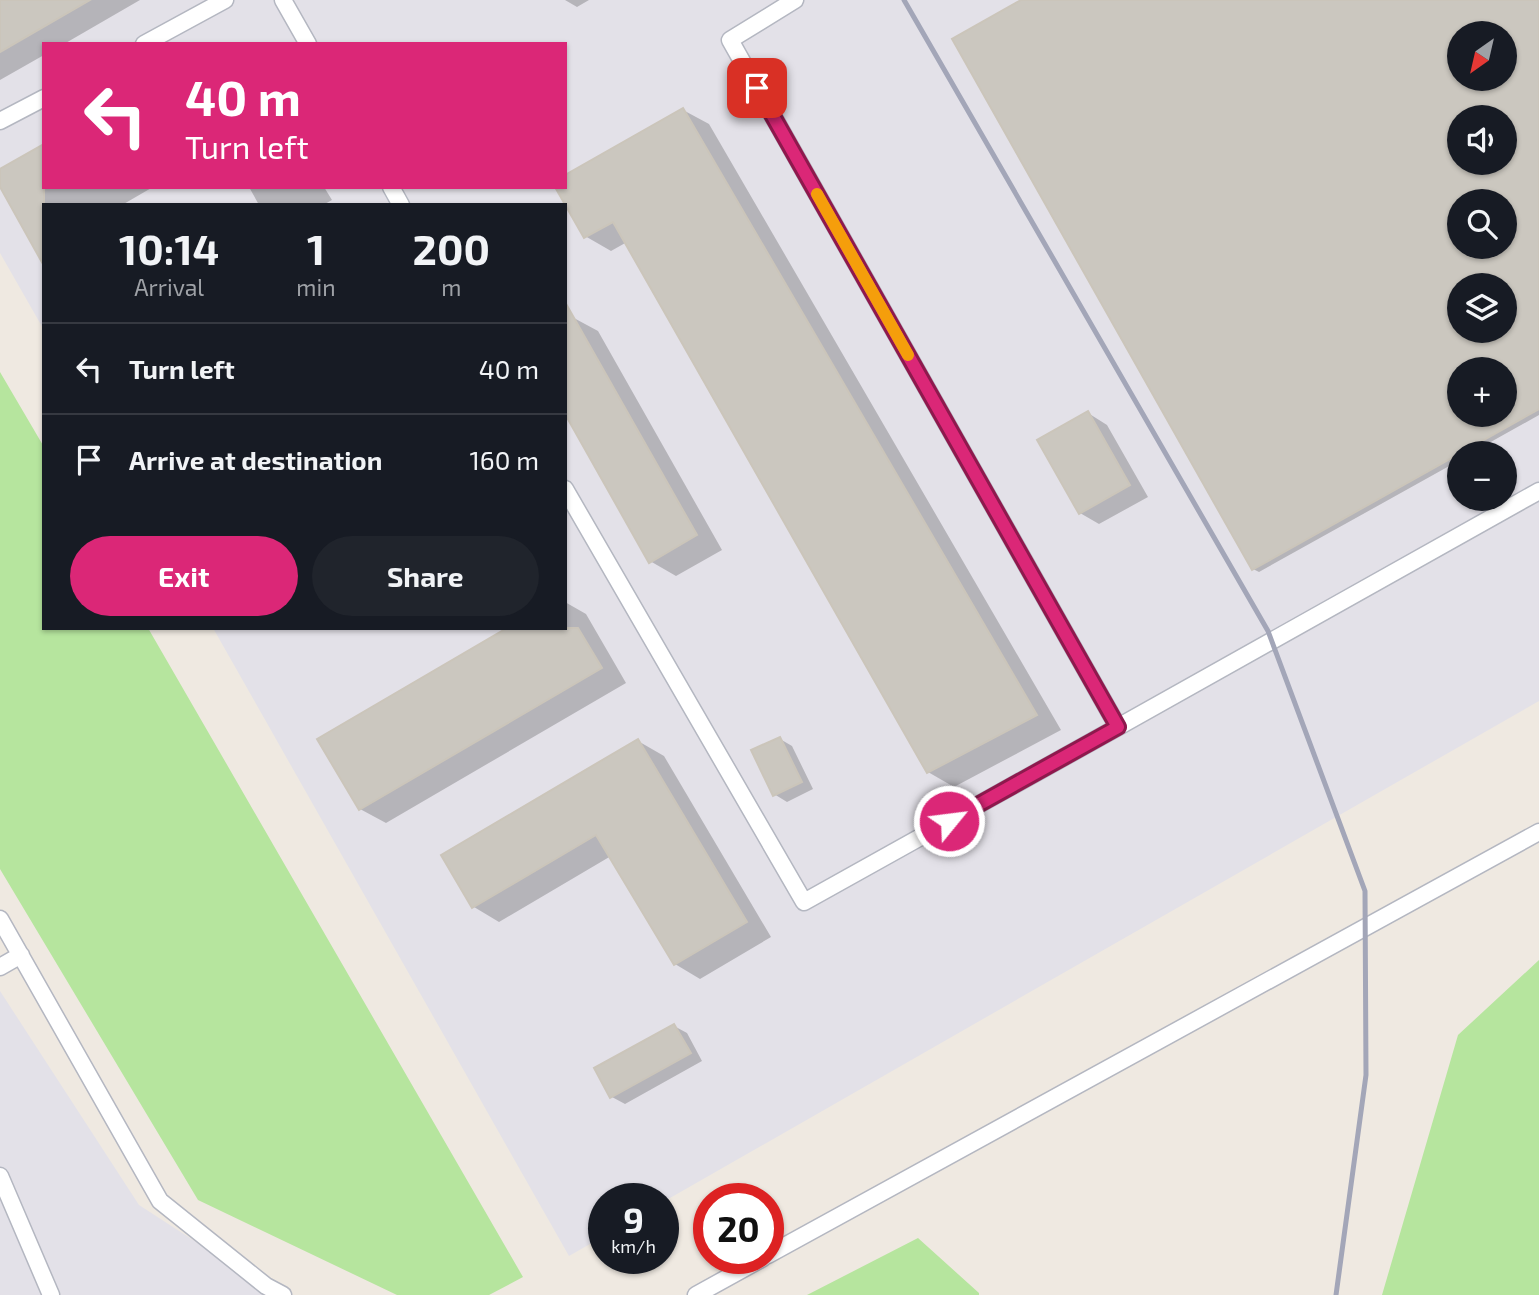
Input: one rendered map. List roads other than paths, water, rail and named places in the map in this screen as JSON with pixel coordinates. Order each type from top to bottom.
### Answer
[{"type":"lane","points":[[148,42],[225,0]]},
{"type":"lane","points":[[283,0],[307,42]]},
{"type":"lane","points":[[795,0],[775,5],[730,40],[1118,727]]},
{"type":"lane","points":[[0,121],[42,99]]},
{"type":"lane","points":[[567,492],[804,902],[1539,491]]},
{"type":"lane","points":[[784,1246],[1539,832]]},
{"type":"lane","points":[[0,919],[160,1201],[266,1286],[283,1295]]},
{"type":"lane","points":[[0,967],[21,955]]},
{"type":"lane","points":[[0,1176],[51,1295]]},
{"type":"lane","points":[[696,1295],[734,1274]]},
{"type":"railway","points":[[904,0],[1268,631],[1365,891],[1366,1075],[1336,1295]]}]
